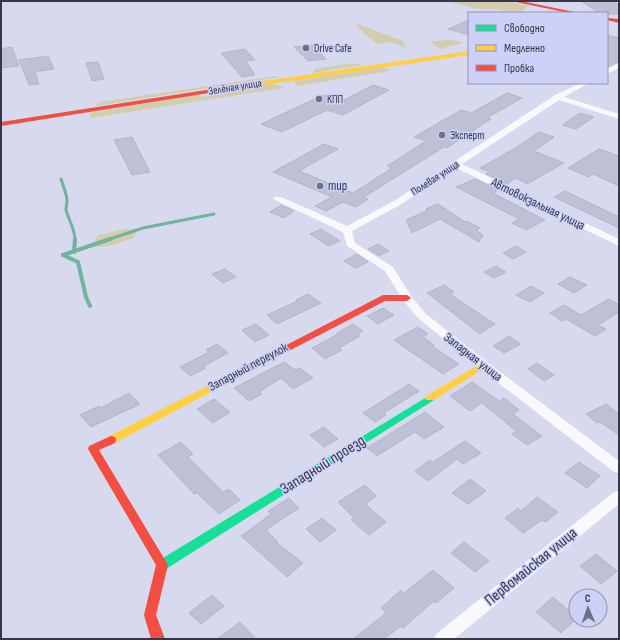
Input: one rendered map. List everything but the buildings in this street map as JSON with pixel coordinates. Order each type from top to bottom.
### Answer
[{"type":"street","points":[[513,1],[560,11]]},
{"type":"street","name":"Зелёная улица","points":[[1,124],[468,52]]},
{"type":"street","points":[[608,71],[619,65]]},
{"type":"street","name":"Полевая улица","points":[[347,230],[397,203],[457,165],[558,97],[584,84]]},
{"type":"street","points":[[558,97],[619,117]]},
{"type":"street","name":"Автовокзальная улица","points":[[457,165],[619,243]]},
{"type":"street","points":[[278,199],[347,230]]},
{"type":"street","name":"Западная улица","points":[[347,230],[350,244],[389,270],[407,298],[422,316],[483,365],[619,468]]},
{"type":"street","name":"Западный переулок","points":[[162,565],[93,449],[383,298],[407,298]]},
{"type":"street","name":"Западный проезд","points":[[162,565],[483,365]]},
{"type":"street","name":"Первомайская улица","points":[[442,639],[619,496]]},
{"type":"street","points":[[158,639],[150,615],[162,565]]},
{"type":"shaded area","points":[[446,1],[502,1],[529,6],[520,12],[508,12],[495,9],[477,9]]},
{"type":"shaded area","points":[[358,24],[403,41],[406,48],[390,42],[377,44],[356,26]]},
{"type":"shaded area","points":[[454,40],[463,43],[440,49],[433,44],[432,41]]},
{"type":"shaded area","points":[[352,63],[364,65],[312,73],[315,69]]},
{"type":"shaded area","points":[[387,68],[390,71],[297,86],[294,81]]},
{"type":"shaded area","points":[[276,76],[280,77],[96,106],[99,102]]},
{"type":"shaded area","points":[[271,84],[280,85],[284,88],[90,118],[90,113],[199,94],[202,97],[222,94],[220,91]]},
{"type":"shaded area","points":[[125,229],[138,230],[133,238],[102,247],[92,246],[98,235]]},
{"type":"waterway","points":[[61,179],[67,198],[66,210],[75,239]]},
{"type":"waterway","points":[[110,239],[143,228],[214,214]]},
{"type":"waterway","points":[[74,251],[75,239]]},
{"type":"waterway","points":[[74,251],[110,239]]},
{"type":"waterway","points":[[74,251],[63,255],[78,262],[86,297],[90,306]]},
{"type":"traffic: fast","points":[[162,565],[430,398]]},
{"type":"traffic: slow","points":[[251,85],[468,53]]},
{"type":"traffic: slow","points":[[430,398],[483,365]]},
{"type":"traffic: slow","points":[[111,440],[245,370]]},
{"type":"traffic: jam","points":[[513,1],[572,12]]},
{"type":"traffic: jam","points":[[608,19],[619,21]]},
{"type":"traffic: jam","points":[[1,124],[251,85]]},
{"type":"traffic: jam","points":[[245,370],[383,298],[407,298]]},
{"type":"traffic: jam","points":[[111,440],[93,449],[162,565],[150,615],[158,639]]},
{"type":"place","name":"Drive Cafe","points":[[306,48]]},
{"type":"place","name":"КПП","points":[[319,99]]},
{"type":"place","name":"Эксперт","points":[[442,135]]},
{"type":"place","name":"тир","points":[[320,186]]}]
